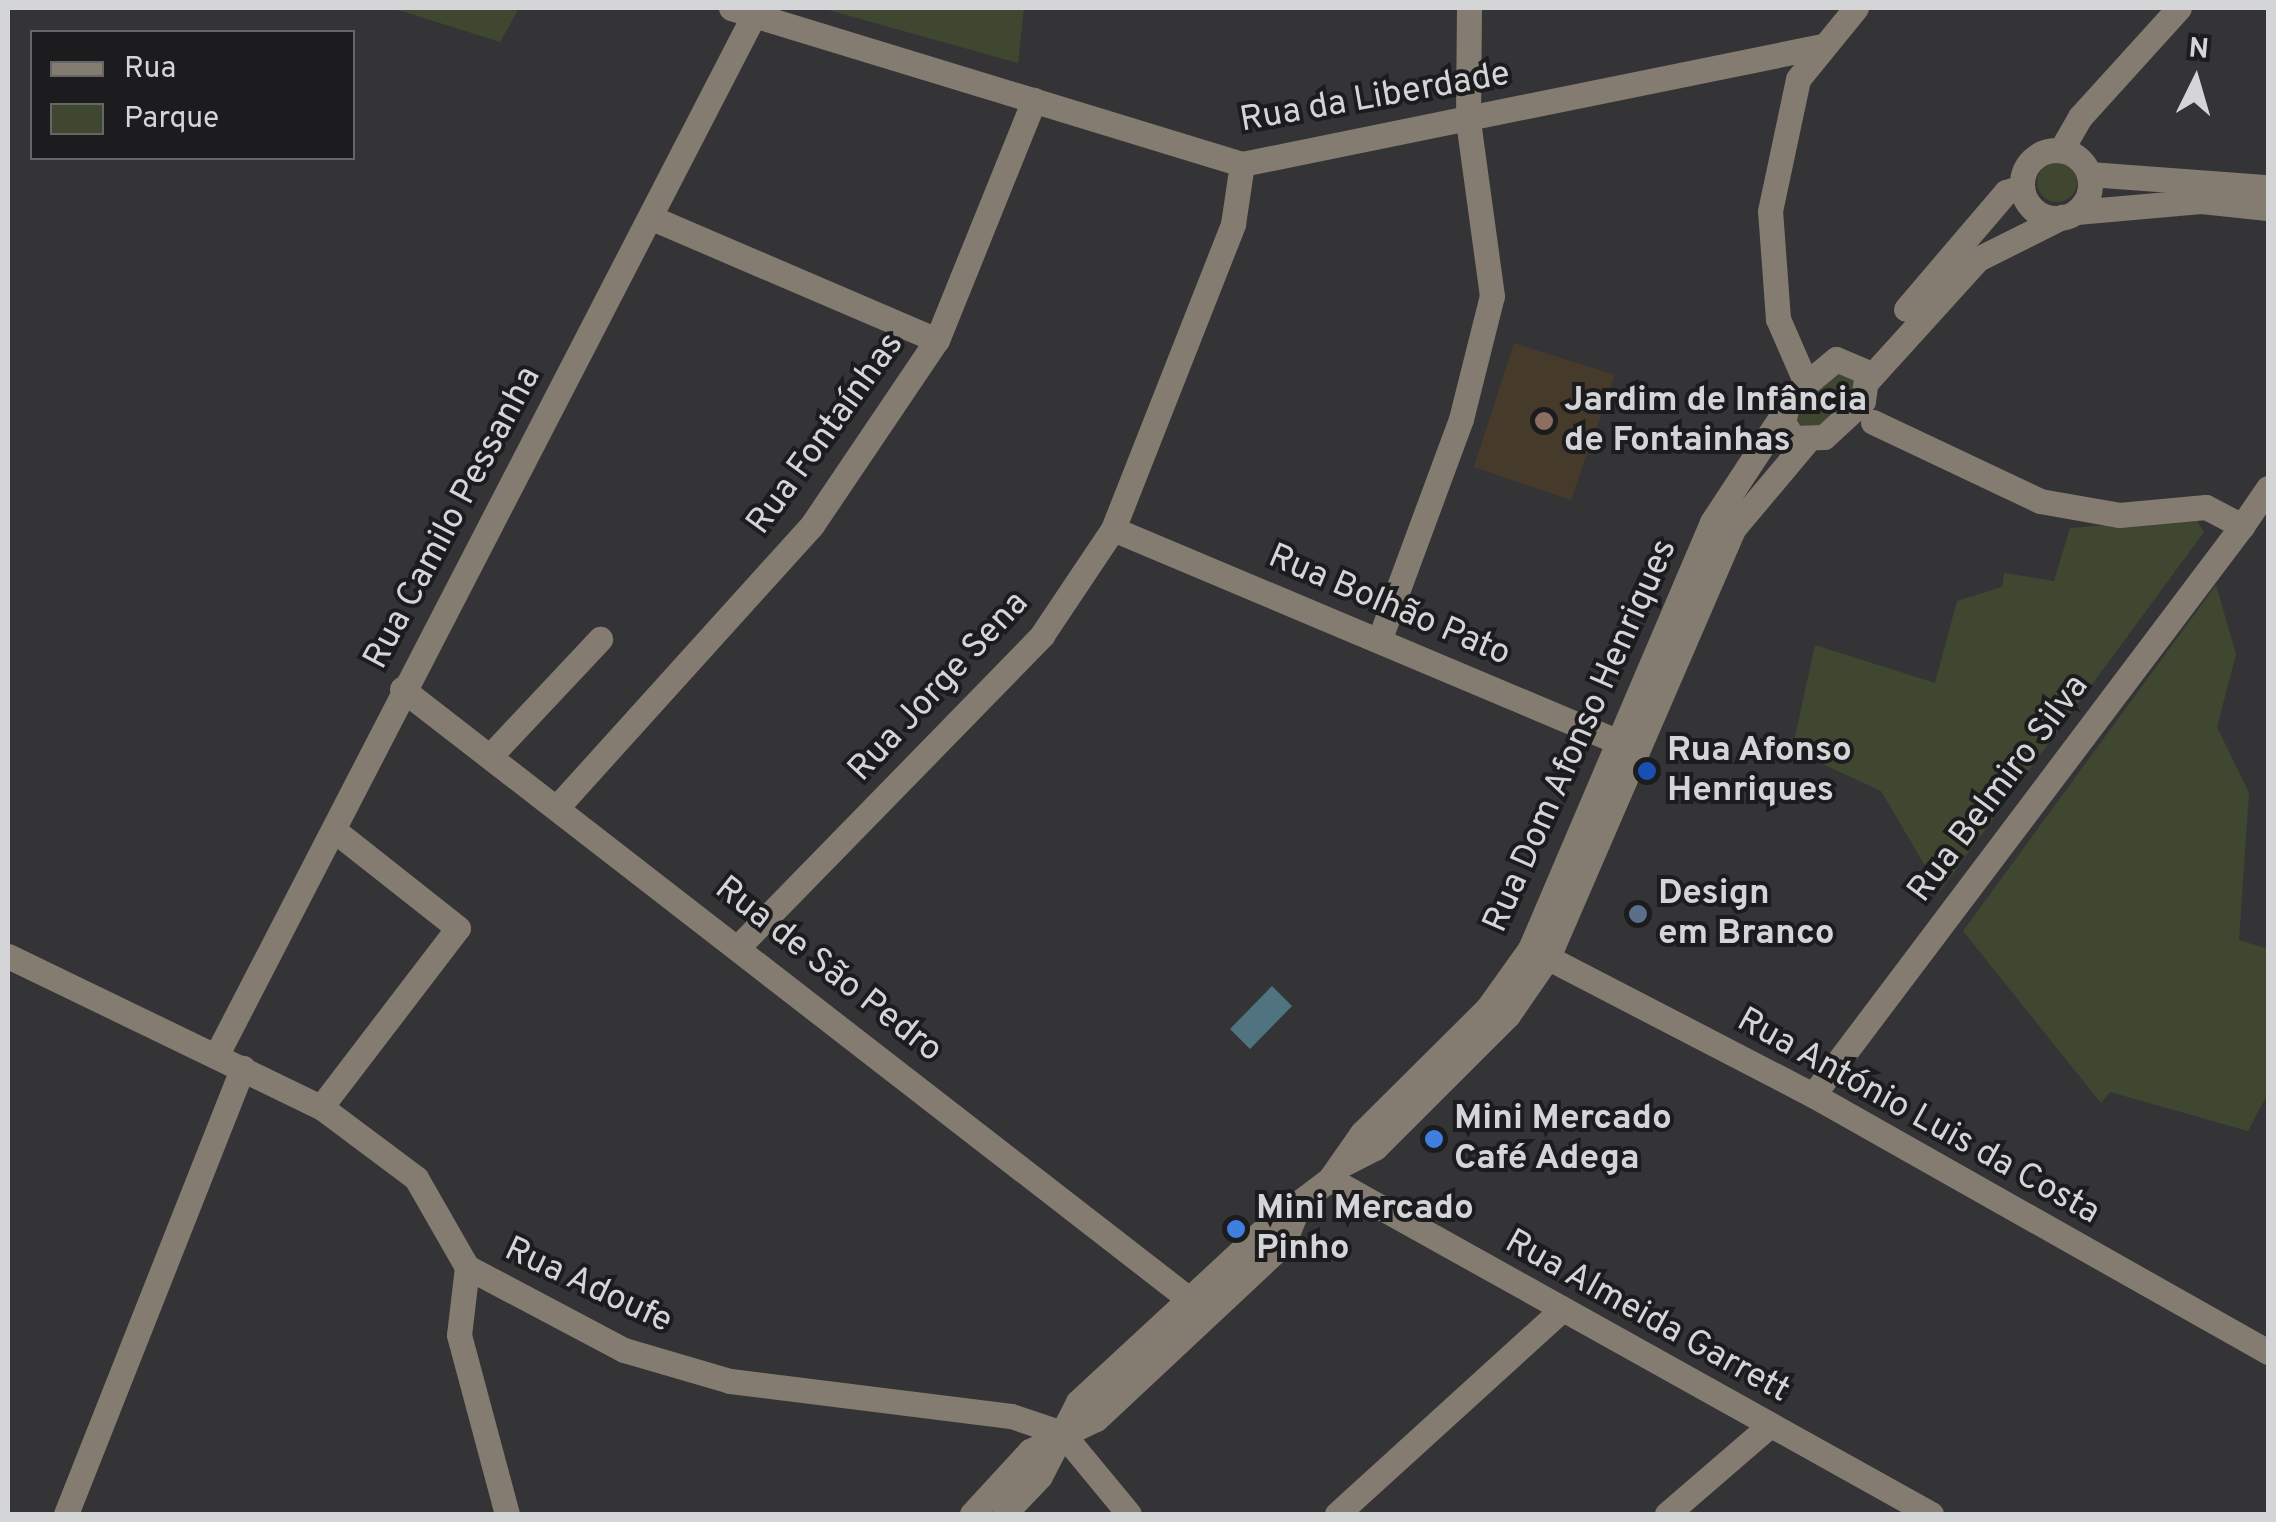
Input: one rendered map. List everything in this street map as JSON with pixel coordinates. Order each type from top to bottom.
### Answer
[{"type":"street","points":[[1380,638],[1462,419],[1492,296],[1468,120],[1469,8]]},
{"type":"street","points":[[1856,8],[1798,79],[1770,210],[1771,272],[1778,319],[1805,381],[1836,359],[1864,371]]},
{"type":"street","points":[[2178,8],[2080,117],[2061,150],[2089,174],[2268,187]]},
{"type":"street","name":"Rua da Liberdade","points":[[743,11],[1242,164],[1468,120],[1749,56],[1822,46]]},
{"type":"street","name":"Rua Camilo Pessanha","points":[[217,1054],[334,830],[402,689],[652,218],[743,11]]},
{"type":"street","points":[[1749,56],[1798,79]]},
{"type":"street","name":"Rua Fontaínhas","points":[[559,805],[812,525],[937,340],[1034,100]]},
{"type":"street","name":"Rua Dom Afonso Henriques","points":[[1004,1514],[1040,1476],[1078,1402],[1198,1306],[1268,1226],[1296,1212],[1338,1171],[1375,1148],[1508,1015],[1733,529],[1806,442],[1848,420],[1864,371],[2006,192],[2022,188],[2032,159],[2061,150]]},
{"type":"street","name":"Rua Jorge Sena","points":[[740,945],[1042,635],[1113,530],[1234,224],[1242,164]]},
{"type":"street","points":[[2022,188],[2036,211],[2069,215],[2089,174]]},
{"type":"street","name":"Rua Dom Afonso Henriques","points":[[1864,371],[1978,259],[2069,215],[2111,203],[2268,208]]},
{"type":"street","points":[[652,218],[937,340]]},
{"type":"street","name":"Rua Dom Afonso Henriques","points":[[1629,747],[1712,522],[1805,381]]},
{"type":"street","points":[[1783,414],[1787,434],[1806,442]]},
{"type":"street","points":[[1874,422],[2040,501],[2119,515],[2206,506],[2242,526]]},
{"type":"street","name":"Rua Belmiro Silva","points":[[1812,1095],[2268,488]]},
{"type":"street","name":"Rua Bolhão Pato","points":[[1113,530],[1380,638],[1629,747]]},
{"type":"street","points":[[492,754],[600,640]]},
{"type":"street","name":"Rua de São Pedro","points":[[402,689],[740,945],[1198,1306]]},
{"type":"street","points":[[322,1107],[458,928],[334,830]]},
{"type":"street","name":"Rua António Luis da Costa","points":[[1539,953],[1812,1095],[2268,1352]]},
{"type":"street","name":"Rua Adoufe","points":[[8,956],[322,1107],[416,1178],[467,1267],[624,1350],[730,1381],[1011,1416],[1062,1433]]},
{"type":"street","points":[[66,1514],[243,1068]]},
{"type":"street","name":"Rua Almeida Garrett","points":[[1338,1171],[1562,1309],[1931,1514]]},
{"type":"street","points":[[467,1267],[460,1334],[507,1514]]},
{"type":"street","points":[[1337,1514],[1562,1309]]},
{"type":"street","points":[[1667,1514],[1770,1425]]},
{"type":"street","points":[[1062,1433],[1129,1514]]},
{"type":"street","name":"Rua Dom Afonso Henriques","points":[[972,1514],[1030,1451],[1062,1433]]},
{"type":"shaded area","name":"Jardim de Infância de Fontainhas","points":[[1514,343],[1615,375],[1571,500],[1474,467]]},
{"type":"green space","points":[[392,8],[519,8],[500,42]]},
{"type":"green space","points":[[821,8],[1024,8],[1018,63]]},
{"type":"green space","points":[[2057,162],[2071,168],[2077,182],[2071,196],[2057,202],[2043,196],[2037,182],[2043,168]]},
{"type":"green space","points":[[1856,370],[1859,399],[1804,436],[1789,412],[1823,372]]},
{"type":"green space","points":[[2195,518],[2204,532],[1940,891],[1881,791],[1792,750],[1815,645],[1935,683],[1957,601],[2002,587],[2004,573],[2054,581],[2070,528]]},
{"type":"green space","points":[[2216,585],[2236,654],[2217,727],[2249,793],[2239,940],[2268,949],[2268,1093],[2248,1131],[2110,1092],[2101,1103],[1963,931]]},
{"type":"water","points":[[1272,986],[1292,1006],[1250,1049],[1230,1029]]},
{"type":"place","name":"Jardim de Infância de Fontainhas","points":[[1544,421]]},
{"type":"place","name":"Rua Afonso Henriques","points":[[1647,771]]},
{"type":"place","name":"Design em Branco","points":[[1638,914]]},
{"type":"place","name":"Mini Mercado Café Adega","points":[[1434,1139]]},
{"type":"place","name":"Mini Mercado Pinho","points":[[1236,1229]]}]
